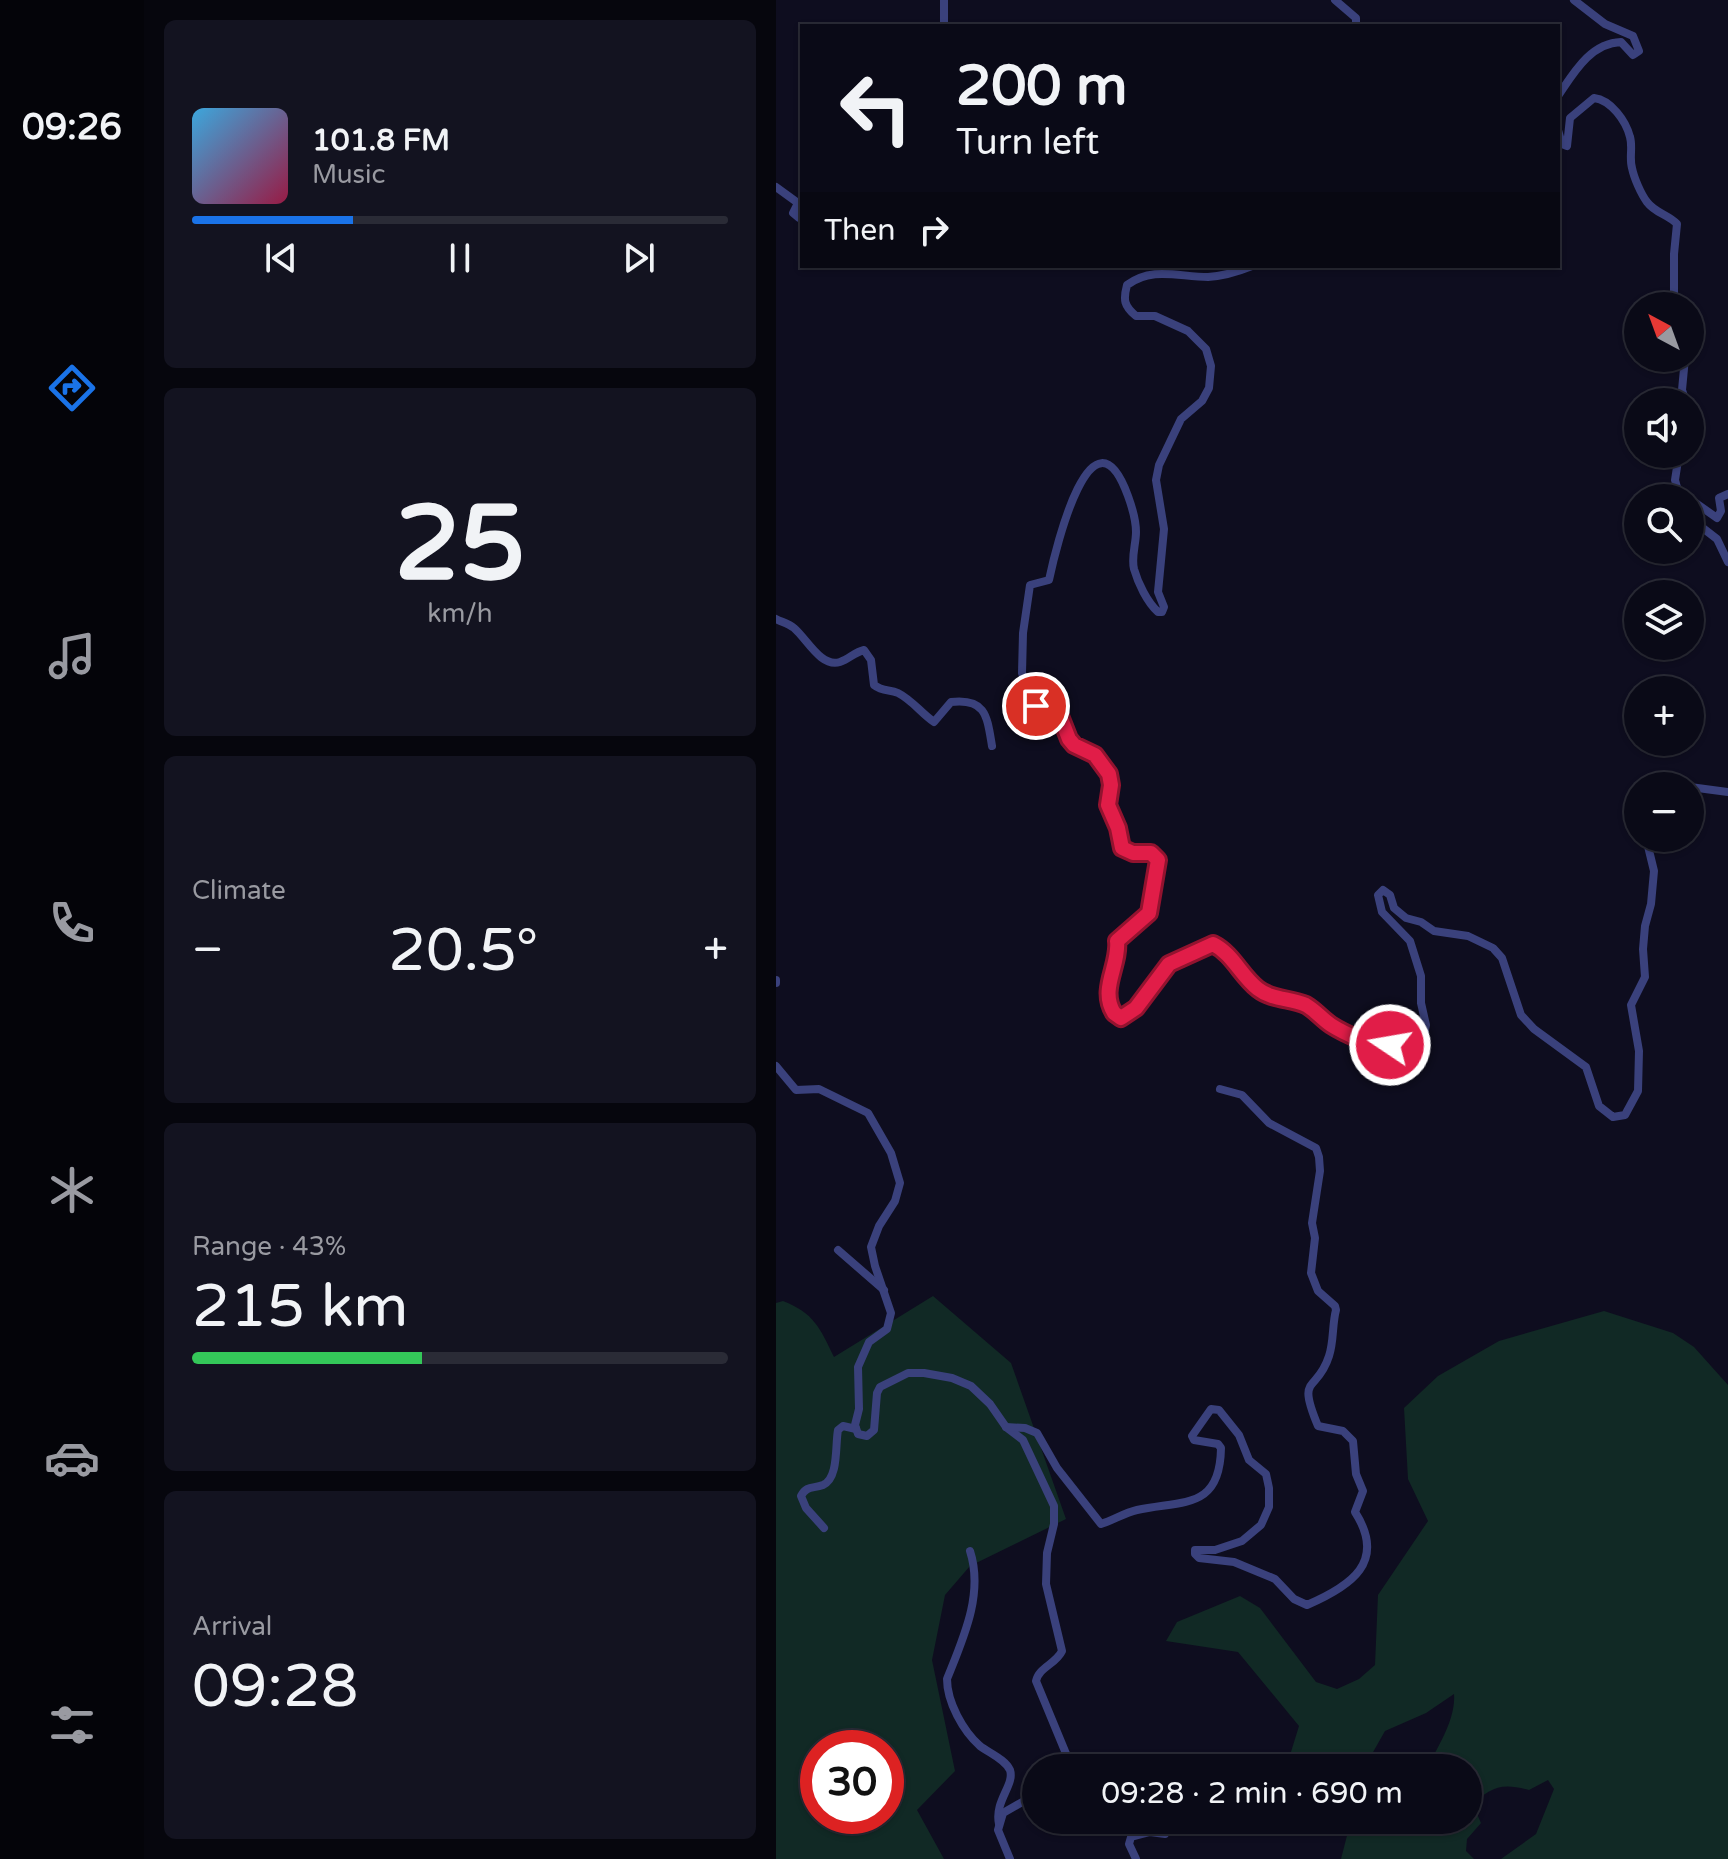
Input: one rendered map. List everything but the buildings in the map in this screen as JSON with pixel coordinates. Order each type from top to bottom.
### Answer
[{"type":"street","points":[[944,0],[944,24]]},
{"type":"street","points":[[1335,0],[1356,18],[1356,24]]},
{"type":"street","points":[[1560,93],[1578,65],[1607,45],[1621,42],[1633,55],[1639,51],[1633,36],[1605,24],[1574,0]]},
{"type":"street","points":[[1560,140],[1567,146],[1570,118],[1594,98],[1610,103],[1630,135],[1632,169],[1648,203],[1677,224],[1674,292]]},
{"type":"street","points":[[776,187],[796,199],[798,203],[793,213],[800,217]]},
{"type":"street","points":[[1248,268],[1237,273],[1207,277],[1148,274],[1127,285],[1124,299],[1129,310],[1136,316],[1155,316],[1188,331],[1206,349],[1211,366],[1209,388],[1202,401],[1181,419],[1159,465],[1156,480],[1164,529],[1158,592],[1164,607],[1162,612],[1158,612],[1149,602],[1134,570],[1136,529],[1133,515],[1121,480],[1113,466],[1105,462],[1097,462],[1087,472],[1068,511],[1049,580],[1030,585],[1026,604],[1022,673],[1033,703],[1058,711],[1069,739],[1074,745],[1095,755],[1106,769],[1111,785],[1108,805],[1122,848],[1133,853],[1151,853],[1158,860],[1149,913],[1117,941],[1109,992],[1114,1013],[1121,1018],[1132,1012],[1169,964],[1213,944],[1227,954],[1265,994],[1304,1004],[1354,1038],[1388,1049],[1390,1040],[1385,1027],[1390,1020],[1407,1043],[1416,1042],[1424,1035],[1426,1025],[1421,1003],[1421,976],[1410,941],[1382,912],[1378,895],[1383,890],[1390,895],[1394,908],[1406,918],[1421,922],[1434,931],[1468,936],[1493,948],[1502,958],[1521,1015],[1534,1029],[1586,1067],[1599,1106],[1613,1117],[1625,1115],[1638,1091],[1639,1051],[1631,1005],[1645,977],[1645,926],[1654,871],[1649,852]]},
{"type":"street","points":[[1704,509],[1717,518],[1721,511],[1719,498],[1728,494]]},
{"type":"street","points":[[1704,529],[1717,539],[1728,562]]},
{"type":"street","points":[[776,619],[794,628],[823,659],[830,662],[839,663],[864,650],[871,660],[874,685],[882,691],[894,691],[901,695],[934,722],[951,702],[966,700],[980,706],[987,717],[992,746]]},
{"type":"street","points":[[1704,789],[1728,792]]},
{"type":"street","points":[[776,1066],[796,1090],[819,1089],[868,1113],[891,1153],[900,1183],[871,1247],[891,1313],[887,1329],[869,1342],[858,1367],[856,1429]]},
{"type":"street","points":[[1006,1427],[1025,1428],[1037,1433],[1057,1468],[1101,1524],[1136,1510],[1190,1502],[1206,1493],[1217,1477],[1221,1448],[1213,1443],[1194,1440],[1192,1433],[1207,1412],[1219,1410],[1234,1426],[1251,1463],[1266,1474],[1269,1507],[1261,1525],[1248,1538],[1215,1550],[1199,1549],[1194,1552],[1196,1556],[1234,1562],[1275,1579],[1294,1599],[1307,1605],[1338,1590],[1358,1573],[1369,1546],[1367,1533],[1355,1512],[1363,1491],[1356,1474],[1353,1441],[1343,1431],[1318,1426],[1307,1399],[1309,1385],[1329,1357],[1336,1310],[1318,1291],[1311,1273],[1315,1238],[1312,1223],[1320,1171],[1319,1157],[1316,1148],[1269,1123],[1242,1095],[1220,1089]]},
{"type":"street","points":[[838,1250],[885,1290]]},
{"type":"street","points":[[824,1528],[806,1508],[801,1496],[807,1488],[825,1484],[831,1477],[838,1430],[843,1426],[856,1429],[863,1437],[874,1430],[880,1387],[916,1372],[952,1378],[971,1386],[990,1404],[1006,1427],[1027,1444],[1054,1506],[1046,1584],[1062,1651],[1055,1661],[1037,1674],[1036,1681],[1066,1754]]},
{"type":"street","points":[[970,1551],[976,1584],[969,1620],[947,1686],[952,1703],[971,1737],[1005,1763],[1011,1772],[998,1806],[1000,1839],[1010,1859]]},
{"type":"street","points":[[999,1824],[1007,1809],[1022,1801]]},
{"type":"street","points":[[1136,1859],[1129,1844],[1131,1837],[1142,1834]]},
{"type":"green space","points":[[933,1296],[1011,1363],[1066,1519],[970,1566],[945,1595],[932,1660],[955,1771],[917,1810],[944,1859],[776,1859],[776,1303],[783,1301],[794,1306],[809,1316],[834,1357]]},
{"type":"green space","points":[[1604,1311],[1673,1333],[1694,1347],[1728,1385],[1728,1859],[1501,1859],[1536,1834],[1554,1789],[1548,1780],[1529,1790],[1496,1788],[1482,1797],[1482,1754],[1435,1754],[1449,1723],[1454,1694],[1426,1713],[1385,1731],[1372,1754],[1290,1754],[1299,1726],[1238,1652],[1166,1641],[1177,1622],[1240,1596],[1260,1608],[1316,1682],[1337,1689],[1359,1679],[1375,1665],[1378,1595],[1428,1521],[1408,1479],[1404,1408],[1438,1376],[1499,1341]]},
{"type":"green space","points":[[1347,1834],[1471,1834],[1467,1839],[1466,1851],[1474,1859],[1341,1859]]},
{"type":"route","points":[[1036,706],[1058,711],[1074,745],[1091,752],[1102,762],[1111,785],[1109,811],[1118,828],[1122,848],[1133,853],[1151,853],[1158,860],[1149,913],[1117,941],[1109,992],[1110,1007],[1117,1016],[1121,1018],[1132,1012],[1173,961],[1213,944],[1227,954],[1265,994],[1304,1004],[1354,1038],[1384,1049],[1390,1045]]}]
